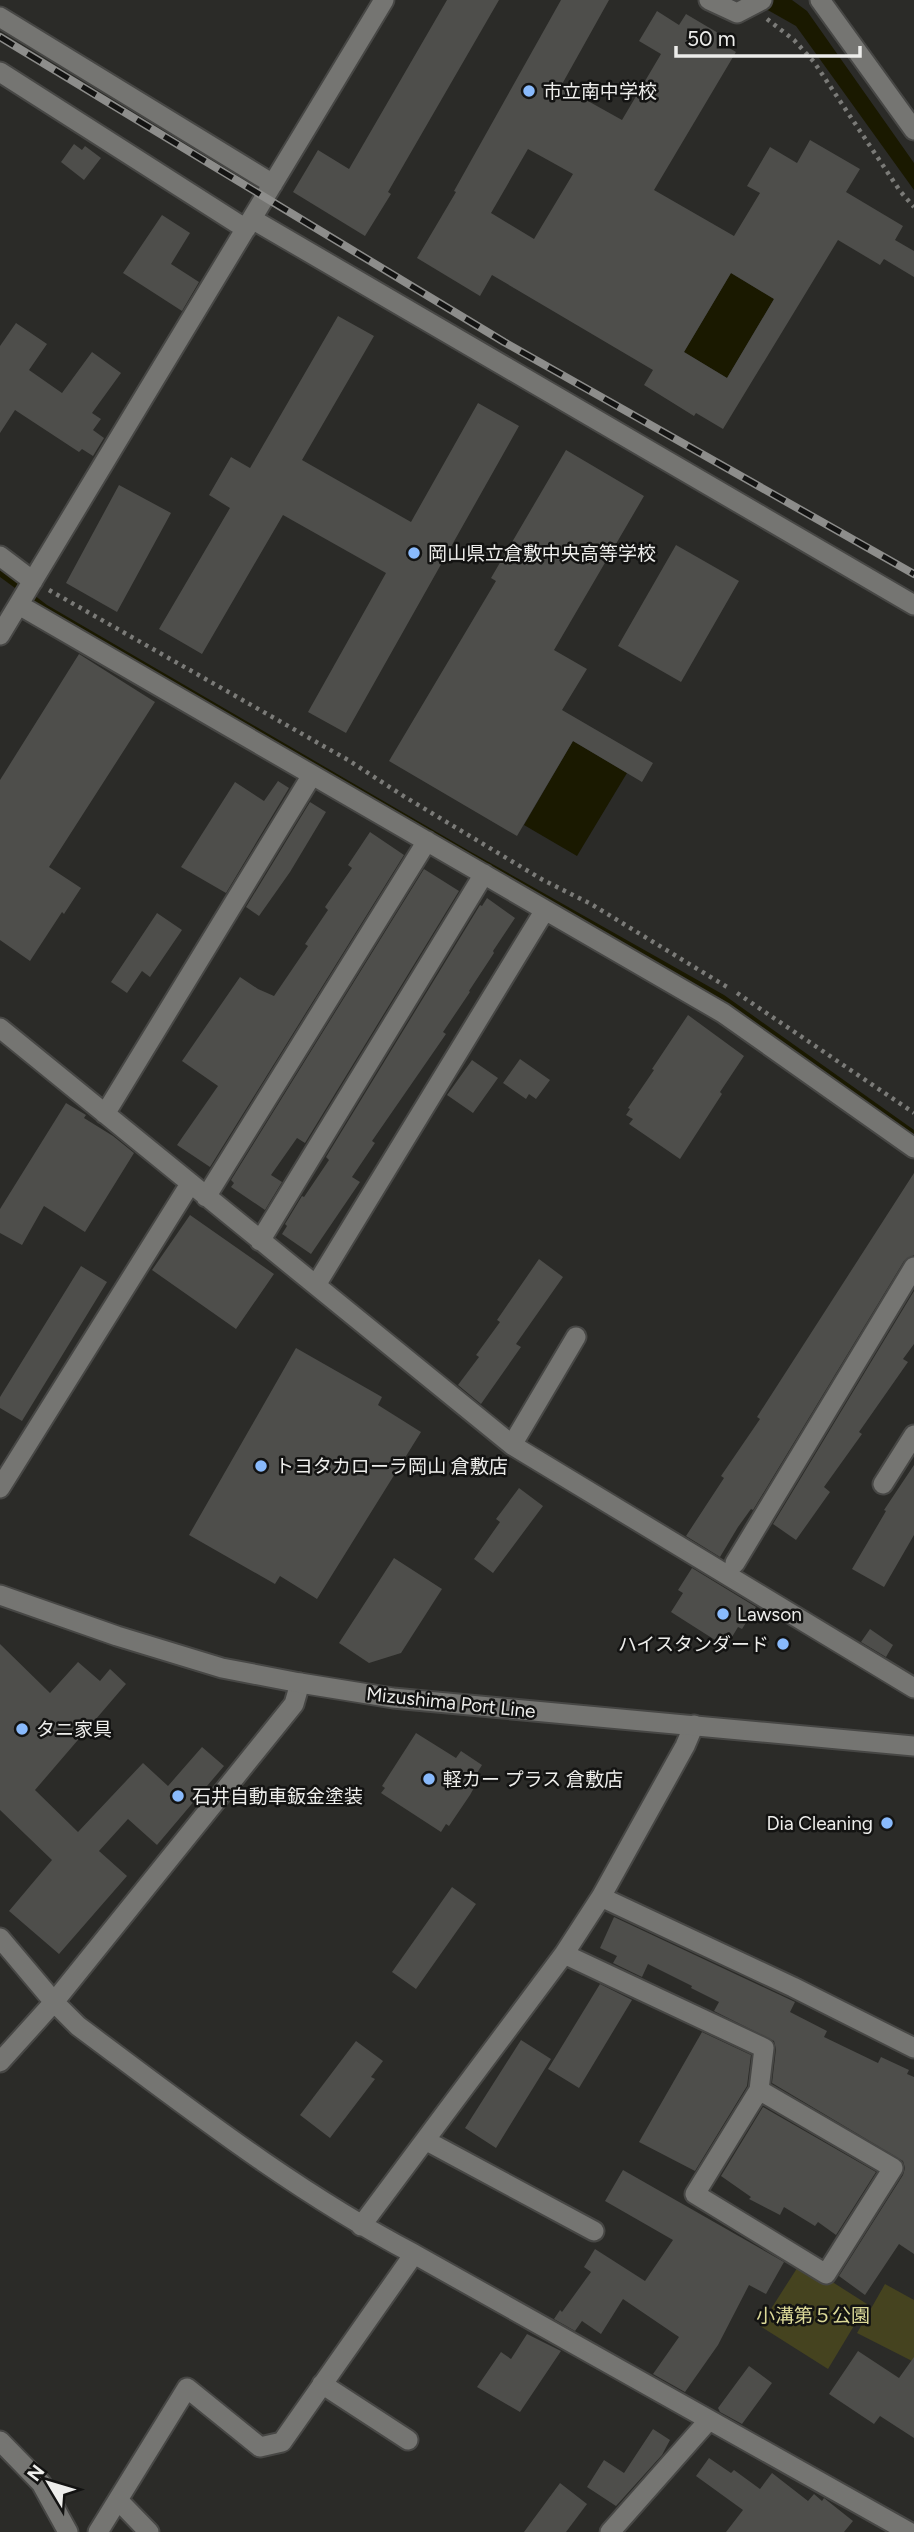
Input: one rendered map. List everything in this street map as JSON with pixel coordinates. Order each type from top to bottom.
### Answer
[{"type":"street","points":[[0,635],[384,0]]},
{"type":"street","points":[[709,0],[737,13],[753,5]]},
{"type":"street","points":[[820,0],[914,130]]},
{"type":"street","points":[[0,18],[273,184]]},
{"type":"street","points":[[0,72],[249,224],[914,605]]},
{"type":"street","points":[[0,556],[26,592],[312,775],[723,1013],[914,1148]]},
{"type":"street","points":[[105,1114],[312,775]]},
{"type":"street","points":[[206,1197],[427,841]]},
{"type":"street","points":[[261,1241],[484,874]]},
{"type":"street","points":[[316,1286],[545,910]]},
{"type":"street","points":[[0,1028],[512,1445],[914,1688]]},
{"type":"street","points":[[0,1488],[190,1184]]},
{"type":"street","points":[[735,1563],[914,1267]]},
{"type":"street","points":[[512,1445],[576,1337]]},
{"type":"street","points":[[883,1484],[914,1435]]},
{"type":"street","name":"Mizushima Port Line","points":[[0,1595],[117,1636],[209,1664],[300,1684],[393,1698],[914,1746]]},
{"type":"street","points":[[0,2062],[54,2002],[294,1704],[300,1684]]},
{"type":"street","points":[[361,2226],[564,1954],[601,1897],[694,1725]]},
{"type":"street","points":[[601,1897],[793,1986],[914,2048]]},
{"type":"street","points":[[0,1938],[78,2026],[276,2172],[361,2226],[909,2532]]},
{"type":"street","points":[[564,1954],[764,2048],[758,2090],[695,2194],[826,2274],[893,2168],[758,2090]]},
{"type":"street","points":[[425,2140],[594,2231]]},
{"type":"street","points":[[98,2532],[187,2389],[260,2447],[282,2442],[414,2254]]},
{"type":"street","points":[[322,2384],[408,2441]]},
{"type":"street","points":[[610,2532],[709,2420]]},
{"type":"street","points":[[0,2441],[41,2483],[68,2532]]},
{"type":"street","points":[[118,2500],[149,2532]]},
{"type":"path","points":[[753,5],[794,40],[814,62],[900,191],[914,207]]},
{"type":"path","points":[[26,592],[348,760],[543,880],[592,904],[795,1032],[914,1113]]},
{"type":"green space","name":"小溝第５公園","points":[[801,2262],[867,2304],[828,2369],[760,2326]]},
{"type":"green space","points":[[885,2284],[914,2300],[914,2362],[857,2333]]},
{"type":"shaded area","points":[[750,0],[792,0],[807,11],[914,163],[914,190],[796,26]]},
{"type":"shaded area","points":[[731,273],[774,299],[727,378],[684,352]]},
{"type":"shaded area","points":[[0,569],[47,605],[471,852],[724,995],[914,1130],[914,1138],[45,610],[0,577]]},
{"type":"shaded area","points":[[573,741],[627,773],[577,856],[524,825]]},
{"type":"building","points":[[447,0],[499,0],[365,236],[293,192],[318,150],[349,169]]},
{"type":"building","points":[[561,0],[609,0],[561,86],[622,120],[661,54],[639,41],[657,11],[679,25],[686,14],[730,40],[726,46],[736,52],[654,190],[734,236],[760,193],[747,186],[770,147],[797,163],[810,140],[860,169],[846,192],[903,226],[895,240],[914,251],[914,277],[884,259],[880,265],[838,240],[723,429],[696,413],[694,416],[644,385],[653,370],[492,275],[480,296],[417,258],[456,192],[454,191]],"holes":[[[528,149],[573,174],[534,239],[491,213]],[[731,273],[774,299],[727,378],[684,352]]]},
{"type":"building","points":[[74,144],[82,150],[85,146],[101,158],[84,180],[61,162]]},
{"type":"building","points":[[162,215],[190,233],[171,264],[199,282],[182,311],[123,273]]},
{"type":"building","points":[[338,316],[374,336],[302,460],[411,522],[478,403],[519,426],[346,733],[308,712],[386,573],[283,515],[202,654],[159,629],[230,508],[209,495],[231,457],[250,468]]},
{"type":"building","points":[[16,323],[47,344],[29,370],[62,393],[92,352],[121,373],[92,413],[101,419],[93,430],[104,438],[93,456],[82,449],[79,452],[15,410],[0,433],[0,346]]},
{"type":"building","points":[[566,450],[644,496],[554,650],[587,669],[562,710],[653,763],[642,782],[573,741],[517,836],[389,761],[496,581],[491,578]]},
{"type":"building","points":[[119,485],[171,513],[117,612],[66,583]]},
{"type":"building","points":[[676,545],[739,581],[681,682],[618,646]]},
{"type":"building","points":[[79,654],[155,702],[49,867],[81,888],[30,961],[0,940],[0,780]]},
{"type":"building","points":[[278,781],[289,788],[226,893],[181,867],[235,782],[264,801]]},
{"type":"building","points":[[310,802],[326,812],[290,872],[259,916],[246,907]]},
{"type":"building","points":[[370,832],[404,855],[210,1167],[177,1145],[218,1086],[182,1061],[240,977],[274,996],[308,946],[305,944],[328,910],[325,907],[352,868],[348,865]]},
{"type":"building","points":[[424,869],[459,891],[305,1143],[297,1138],[271,1175],[282,1182],[265,1210],[231,1187],[234,1183],[231,1180]]},
{"type":"building","points":[[487,898],[515,918],[443,1032],[446,1034],[372,1141],[375,1143],[352,1177],[360,1182],[311,1254],[282,1234],[287,1226],[285,1224],[329,1160],[326,1157],[480,905],[482,906]]},
{"type":"building","points":[[157,913],[182,930],[150,977],[142,971],[127,993],[111,982]]},
{"type":"building","points":[[688,1015],[744,1056],[680,1159],[629,1124],[633,1119],[626,1115],[654,1070],[652,1069]]},
{"type":"building","points":[[520,1059],[550,1080],[536,1099],[529,1094],[526,1099],[503,1083]]},
{"type":"building","points":[[472,1060],[498,1078],[473,1113],[447,1095]]},
{"type":"building","points":[[66,1103],[86,1115],[84,1118],[134,1153],[85,1232],[44,1206],[22,1245],[0,1233],[0,1209]]},
{"type":"building","points":[[914,1173],[914,1255],[904,1261],[753,1510],[751,1509],[738,1527],[720,1557],[686,1536],[724,1478],[721,1476],[760,1419],[757,1417]]},
{"type":"building","points":[[190,1215],[274,1274],[236,1329],[152,1270]]},
{"type":"building","points":[[539,1259],[563,1277],[516,1344],[521,1347],[481,1404],[458,1385],[479,1357],[476,1355],[500,1322],[497,1320]]},
{"type":"building","points":[[81,1266],[107,1282],[22,1421],[0,1408],[0,1397]]},
{"type":"building","points":[[914,1291],[914,1344],[903,1359],[908,1362],[824,1487],[830,1492],[796,1540],[773,1524]]},
{"type":"building","points":[[296,1348],[382,1397],[378,1405],[421,1432],[317,1599],[280,1576],[275,1584],[189,1535]]},
{"type":"building","points":[[914,1465],[914,1535],[884,1587],[852,1569],[886,1511],[884,1510]]},
{"type":"building","points":[[519,1488],[543,1506],[493,1573],[474,1559],[500,1522],[496,1519]]},
{"type":"building","points":[[394,1558],[442,1589],[401,1653],[369,1663],[339,1643]]},
{"type":"building","points":[[692,1568],[756,1607],[742,1629],[738,1627],[726,1647],[671,1612],[683,1593],[678,1590]]},
{"type":"building","points":[[870,1629],[893,1645],[886,1657],[861,1642]]},
{"type":"building","points":[[0,1644],[50,1693],[78,1662],[100,1681],[110,1669],[126,1684],[35,1790],[78,1832],[143,1763],[168,1786],[202,1747],[224,1766],[157,1845],[128,1819],[99,1851],[127,1876],[59,1954],[9,1911],[52,1860],[0,1810]]},
{"type":"building","points":[[416,1733],[456,1758],[461,1751],[482,1765],[477,1773],[481,1775],[470,1795],[449,1826],[446,1824],[441,1832],[381,1793],[385,1788],[382,1786]]},
{"type":"building","points":[[452,1887],[476,1904],[416,1989],[392,1972]]},
{"type":"building","points":[[614,1917],[795,2002],[790,2012],[827,2031],[824,2037],[878,2063],[881,2057],[909,2070],[907,2074],[914,2077],[914,2254],[899,2244],[865,2295],[839,2276],[903,2175],[903,2161],[772,2083],[776,2049],[774,2041],[714,2011],[719,2002],[648,1964],[642,1977],[613,1963],[617,1956],[600,1948]]},
{"type":"building","points":[[600,1984],[632,2000],[579,2088],[548,2069]]},
{"type":"building","points":[[702,2032],[751,2055],[747,2086],[695,2171],[639,2142]]},
{"type":"building","points":[[521,2040],[551,2059],[496,2148],[465,2128]]},
{"type":"building","points":[[356,2041],[383,2061],[371,2077],[375,2079],[330,2138],[300,2115]]},
{"type":"building","points":[[763,2107],[876,2172],[836,2235],[818,2222],[815,2226],[784,2207],[780,2215],[749,2199],[751,2197],[721,2176]]},
{"type":"building","points":[[623,2170],[784,2262],[766,2294],[749,2285],[718,2345],[685,2392],[653,2374],[679,2337],[623,2299],[601,2334],[582,2321],[575,2331],[554,2319],[591,2272],[584,2267],[595,2249],[645,2281],[673,2240],[605,2201]]},
{"type":"building","points":[[527,2334],[561,2351],[520,2412],[477,2387],[501,2352],[511,2359]]},
{"type":"building","points":[[858,2351],[899,2378],[914,2357],[914,2438],[880,2416],[874,2424],[829,2394]]},
{"type":"building","points":[[749,2366],[772,2383],[742,2424],[720,2412],[718,2408]]},
{"type":"building","points":[[653,2429],[670,2440],[662,2455],[616,2506],[587,2487],[604,2460],[624,2473]]},
{"type":"building","points":[[709,2458],[731,2473],[734,2470],[760,2489],[772,2473],[808,2501],[814,2494],[822,2501],[824,2498],[853,2521],[844,2532],[726,2532],[743,2510],[696,2476]]},
{"type":"building","points":[[560,2483],[587,2504],[566,2532],[524,2532]]},
{"type":"railway","points":[[0,37],[504,342],[914,574]]},
{"type":"place","name":"市立南中学校","points":[[529,91]]},
{"type":"place","name":"岡山県立倉敷中央高等学校","points":[[414,553]]},
{"type":"place","name":"トヨタカローラ岡山 倉敷店","points":[[261,1466]]},
{"type":"place","name":"Lawson","points":[[723,1614]]},
{"type":"place","name":"ハイスタンダード","points":[[783,1644]]},
{"type":"place","name":"タニ家具","points":[[22,1729]]},
{"type":"place","name":"軽カー プラス 倉敷店","points":[[429,1779]]},
{"type":"place","name":"石井自動車鈑金塗装","points":[[178,1796]]},
{"type":"place","name":"Dia Cleaning","points":[[887,1823]]}]
